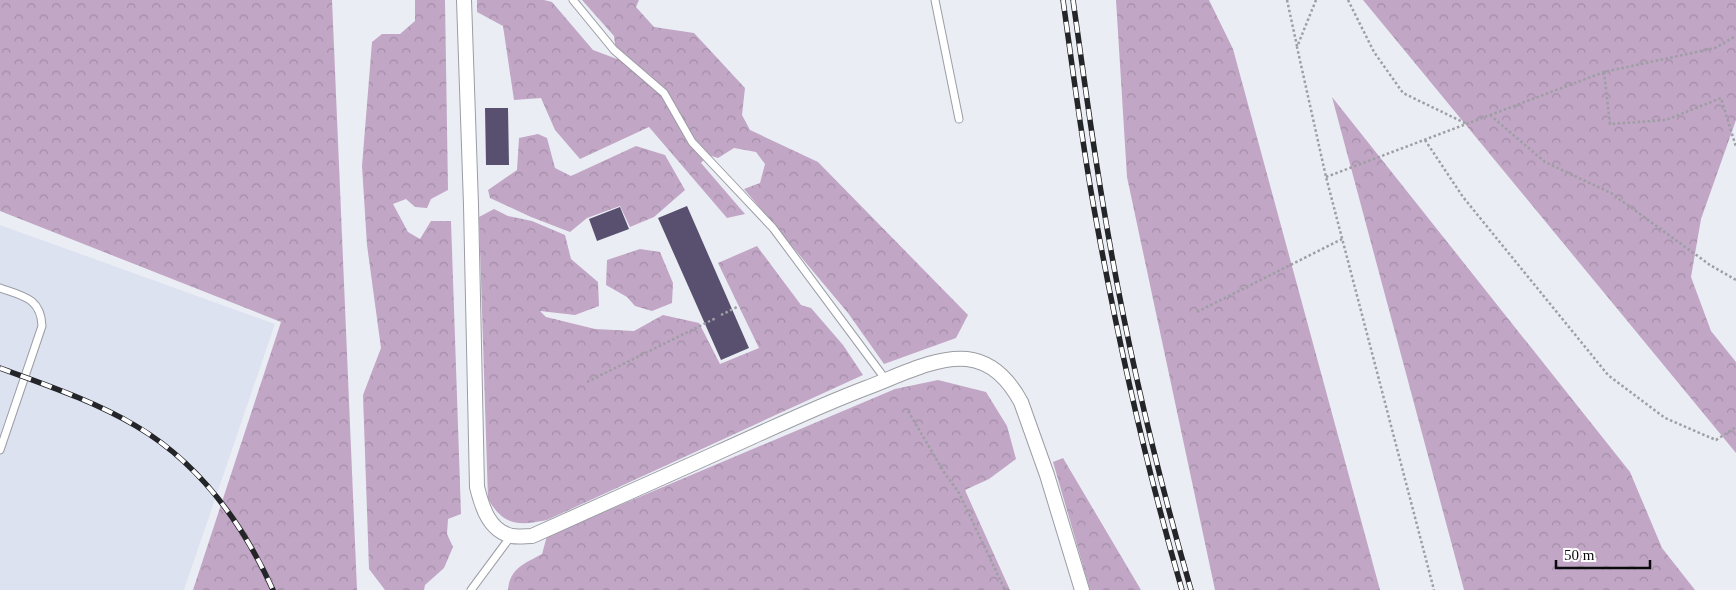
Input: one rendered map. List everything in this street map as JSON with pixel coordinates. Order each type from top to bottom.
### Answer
[{"type":"street","points":[[464,0],[471,196],[477,487],[481,504],[491,523],[511,536],[532,536],[826,404],[886,380],[943,360],[978,361],[989,366],[1003,377],[1015,392],[1028,419],[1082,590]]},
{"type":"lane","points":[[573,0],[614,50],[664,93],[692,142],[773,228],[886,380]]},
{"type":"lane","points":[[935,0],[959,119]]},
{"type":"lane","points":[[0,288],[24,296],[38,306],[42,317],[42,326],[0,450]]},
{"type":"lane","points":[[471,590],[511,536]]},
{"type":"path","points":[[1287,0],[1326,177],[1434,590]]},
{"type":"path","points":[[1297,47],[1316,0]]},
{"type":"path","points":[[1348,0],[1374,52],[1403,93],[1467,124]]},
{"type":"path","points":[[1326,177],[1604,72],[1715,48],[1736,36]]},
{"type":"path","points":[[1604,72],[1610,124],[1666,120],[1721,98],[1736,147]]},
{"type":"path","points":[[1490,115],[1545,162],[1611,193],[1710,265],[1736,280]]},
{"type":"path","points":[[1424,140],[1463,197],[1608,375],[1665,418],[1716,440],[1736,427]]},
{"type":"path","points":[[1197,312],[1342,238]]},
{"type":"path","points":[[721,315],[737,307]]},
{"type":"path","points":[[587,382],[716,318]]},
{"type":"path","points":[[908,412],[959,494],[1006,590]]},
{"type":"shaded area","points":[[0,225],[275,324],[184,590],[0,590]]},
{"type":"green space","points":[[0,0],[332,0],[357,590],[193,590],[281,322],[0,211]]},
{"type":"green space","points":[[415,0],[445,0],[448,190],[431,199],[427,208],[415,207],[406,199],[393,204],[408,232],[420,239],[431,221],[451,221],[461,514],[448,519],[447,534],[453,547],[444,568],[425,585],[424,590],[385,590],[369,569],[363,395],[381,348],[367,245],[362,166],[372,42],[382,34],[400,34],[415,21]]},
{"type":"green space","points":[[477,0],[544,0],[552,2],[593,50],[617,59],[614,36],[582,0],[639,0],[636,7],[654,27],[694,33],[745,88],[742,115],[750,130],[818,162],[968,315],[956,338],[884,364],[848,313],[744,189],[760,183],[765,164],[756,152],[734,148],[718,158],[708,155],[701,163],[745,214],[727,218],[649,127],[580,159],[555,130],[541,98],[514,100],[503,26],[477,12]]},
{"type":"green space","points":[[1116,0],[1209,0],[1233,49],[1380,590],[1215,590],[1127,177]]},
{"type":"green space","points":[[1363,0],[1736,0],[1736,120],[1701,219],[1691,277],[1711,331],[1736,362],[1736,453]]},
{"type":"green space","points":[[1332,97],[1630,472],[1662,548],[1695,590],[1464,590]]},
{"type":"green space","points":[[538,134],[547,138],[555,168],[571,176],[636,146],[665,155],[685,190],[654,217],[630,227],[620,206],[587,218],[570,232],[490,198],[488,190],[517,170],[519,138]]},
{"type":"green space","points":[[494,209],[508,216],[532,221],[565,235],[571,259],[598,282],[599,306],[575,315],[540,311],[546,317],[595,329],[634,331],[663,315],[699,323],[720,364],[759,348],[718,263],[757,246],[801,305],[811,308],[843,345],[863,375],[547,520],[520,523],[506,519],[500,515],[488,499],[479,217]]},
{"type":"green space","points":[[640,249],[660,252],[673,283],[672,303],[652,311],[635,306],[627,297],[606,285],[607,260]]},
{"type":"green space","points":[[938,380],[986,392],[1007,426],[1016,459],[989,479],[965,490],[1010,590],[508,590],[512,576],[519,567],[542,554],[547,536],[895,389]]},
{"type":"green space","points":[[1063,458],[1141,590],[1090,590],[1053,462]]},
{"type":"building","points":[[485,108],[508,108],[509,165],[486,165]]},
{"type":"building","points":[[687,206],[749,348],[721,360],[658,218]]},
{"type":"building","points":[[620,207],[629,229],[597,241],[589,219]]},
{"type":"railway","points":[[1063,0],[1086,161],[1113,309],[1145,450],[1182,590]]},
{"type":"railway","points":[[1073,0],[1100,184],[1121,306],[1153,449],[1191,590]]},
{"type":"railway","points":[[0,368],[104,409],[136,426],[180,458],[217,497],[233,519],[248,542],[273,590]]}]
